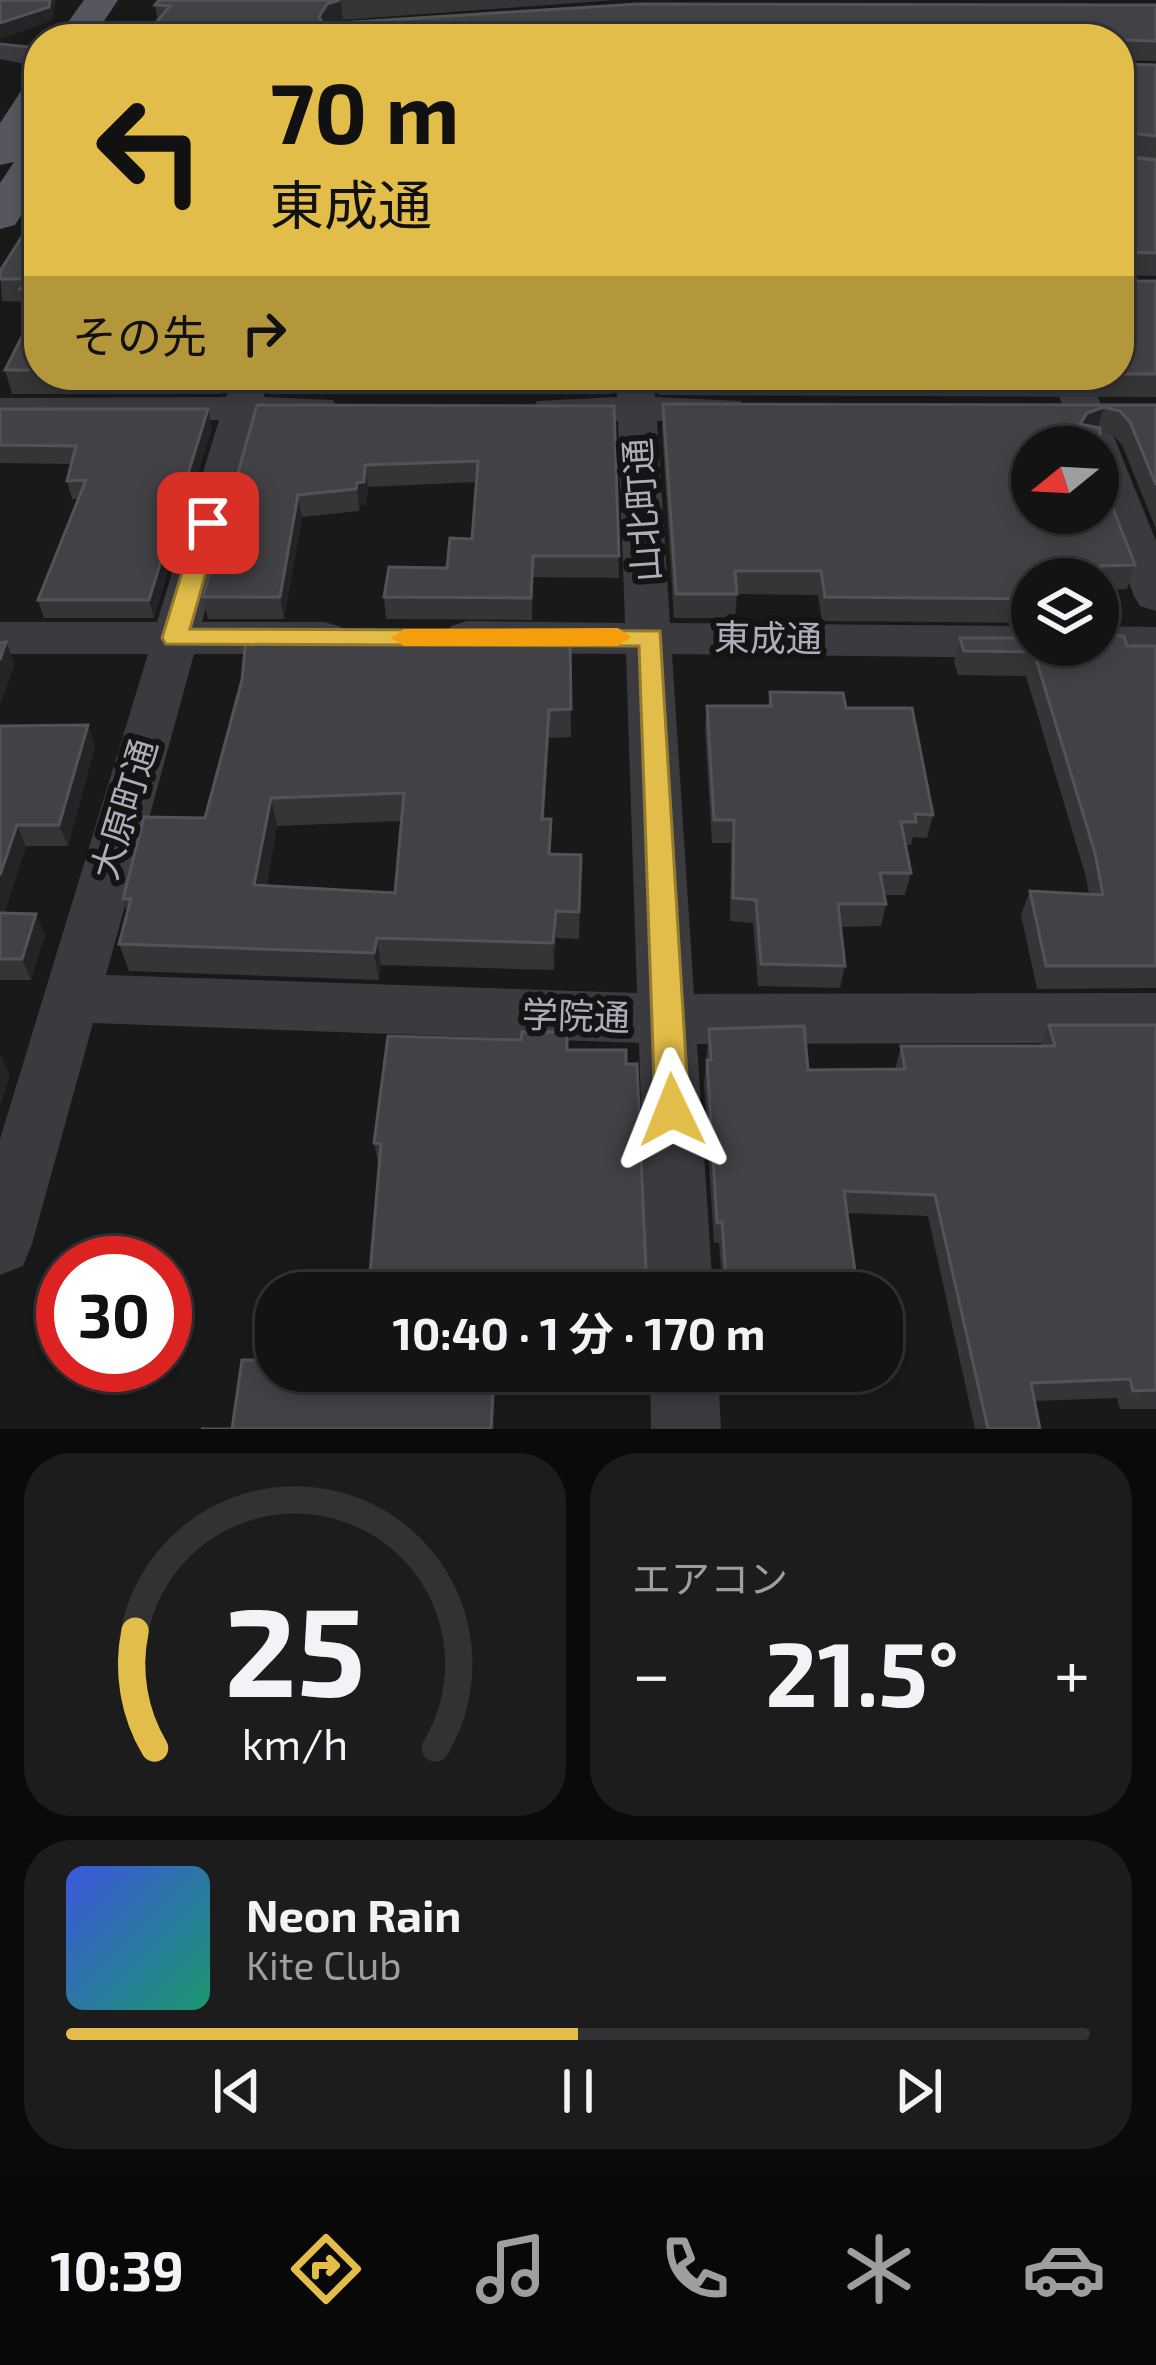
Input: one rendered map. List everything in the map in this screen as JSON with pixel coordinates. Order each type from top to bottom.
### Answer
[{"type":"main road","points":[[0,153],[24,116]]},
{"type":"street","points":[[0,410],[246,391],[358,408]]},
{"type":"street","name":"大原町通","points":[[0,1244],[246,391]]},
{"type":"street","points":[[519,409],[634,392],[776,410]]},
{"type":"street","name":"山北町通","points":[[634,392],[651,637],[679,1272]]},
{"type":"street","points":[[1036,411],[1094,418],[1156,596]]},
{"type":"street","points":[[0,638],[365,638]]},
{"type":"street","name":"東成通","points":[[413,638],[1011,642]]},
{"type":"street","points":[[1119,642],[1156,643]]},
{"type":"street","name":"学院通","points":[[68,998],[668,1019],[1156,1018]]},
{"type":"street","points":[[685,1392],[686,1429]]},
{"type":"building","points":[[0,0],[50,0],[49,7],[0,23]]},
{"type":"building","points":[[159,0],[340,0],[327,4],[319,17],[323,24],[155,24],[170,6],[155,5]]},
{"type":"building","points":[[638,4],[1156,5],[1156,41],[1134,40],[1134,24],[323,24]]},
{"type":"building","points":[[1134,64],[1156,65],[1156,136],[1134,133]]},
{"type":"building","points":[[1134,158],[1156,160],[1156,253],[1134,252]]},
{"type":"building","points":[[24,233],[24,279],[0,279],[0,271]]},
{"type":"building","points":[[1134,281],[1156,281],[1156,374],[1134,374]]},
{"type":"building","points":[[24,333],[24,370],[5,370]]},
{"type":"building","points":[[663,404],[1156,405],[1156,485],[1130,422],[1120,411],[1104,407],[1087,413],[1080,424],[1090,426],[1011,426],[1011,534],[1119,534],[1119,524],[1135,565],[1119,565],[1119,558],[1011,558],[1011,599],[825,597],[821,571],[735,571],[737,594],[676,594]]},
{"type":"building","points":[[257,405],[614,406],[619,556],[533,556],[531,598],[384,597],[389,567],[447,568],[450,538],[472,539],[478,461],[365,465],[364,482],[357,483],[356,489],[298,495],[280,597],[203,597]]},
{"type":"building","points":[[0,409],[208,409],[149,600],[38,600],[86,480],[67,481],[76,446],[0,445]]},
{"type":"building","points":[[529,632],[529,637],[570,637],[571,709],[549,710],[542,819],[551,819],[549,854],[581,855],[579,912],[556,911],[553,943],[377,938],[374,953],[119,944],[131,899],[123,899],[144,817],[205,818],[242,680],[246,638]],"holes":[[[404,793],[395,893],[254,885],[271,798]]]},
{"type":"building","points":[[1119,636],[1124,636],[1127,646],[1156,646],[1156,966],[1046,966],[1030,891],[1103,895],[1095,853],[1038,666],[1119,666]]},
{"type":"building","points":[[960,638],[1011,638],[1011,652],[964,651]]},
{"type":"building","points":[[770,692],[843,693],[846,708],[912,708],[933,815],[915,814],[916,822],[901,822],[911,873],[880,873],[886,904],[838,904],[845,966],[761,964],[756,900],[733,898],[734,820],[714,820],[707,706],[771,706]]},
{"type":"building","points":[[88,725],[59,825],[17,825],[0,875],[0,726]]},
{"type":"building","points":[[0,913],[36,914],[22,959],[0,959]]},
{"type":"building","points":[[1049,1025],[1156,1025],[1156,1390],[1133,1391],[1130,1379],[1031,1383],[1040,1429],[988,1429],[935,1195],[844,1191],[855,1272],[726,1272],[722,1222],[717,1223],[709,1029],[804,1026],[808,1070],[905,1069],[901,1046],[1055,1046]]},
{"type":"building","points":[[522,1032],[567,1032],[567,1050],[626,1050],[626,1064],[637,1064],[646,1272],[370,1272],[381,1144],[374,1143],[388,1036],[521,1040]]},
{"type":"building","points":[[242,1360],[255,1360],[255,1392],[493,1392],[491,1429],[232,1429]]},
{"type":"tram line","points":[[0,44],[24,46]]},
{"type":"tram line","points":[[1134,156],[1156,158]]},
{"type":"slow traffic","points":[[404,638],[618,637]]},
{"type":"route","points":[[208,523],[175,638],[651,637],[672,1110]]}]
